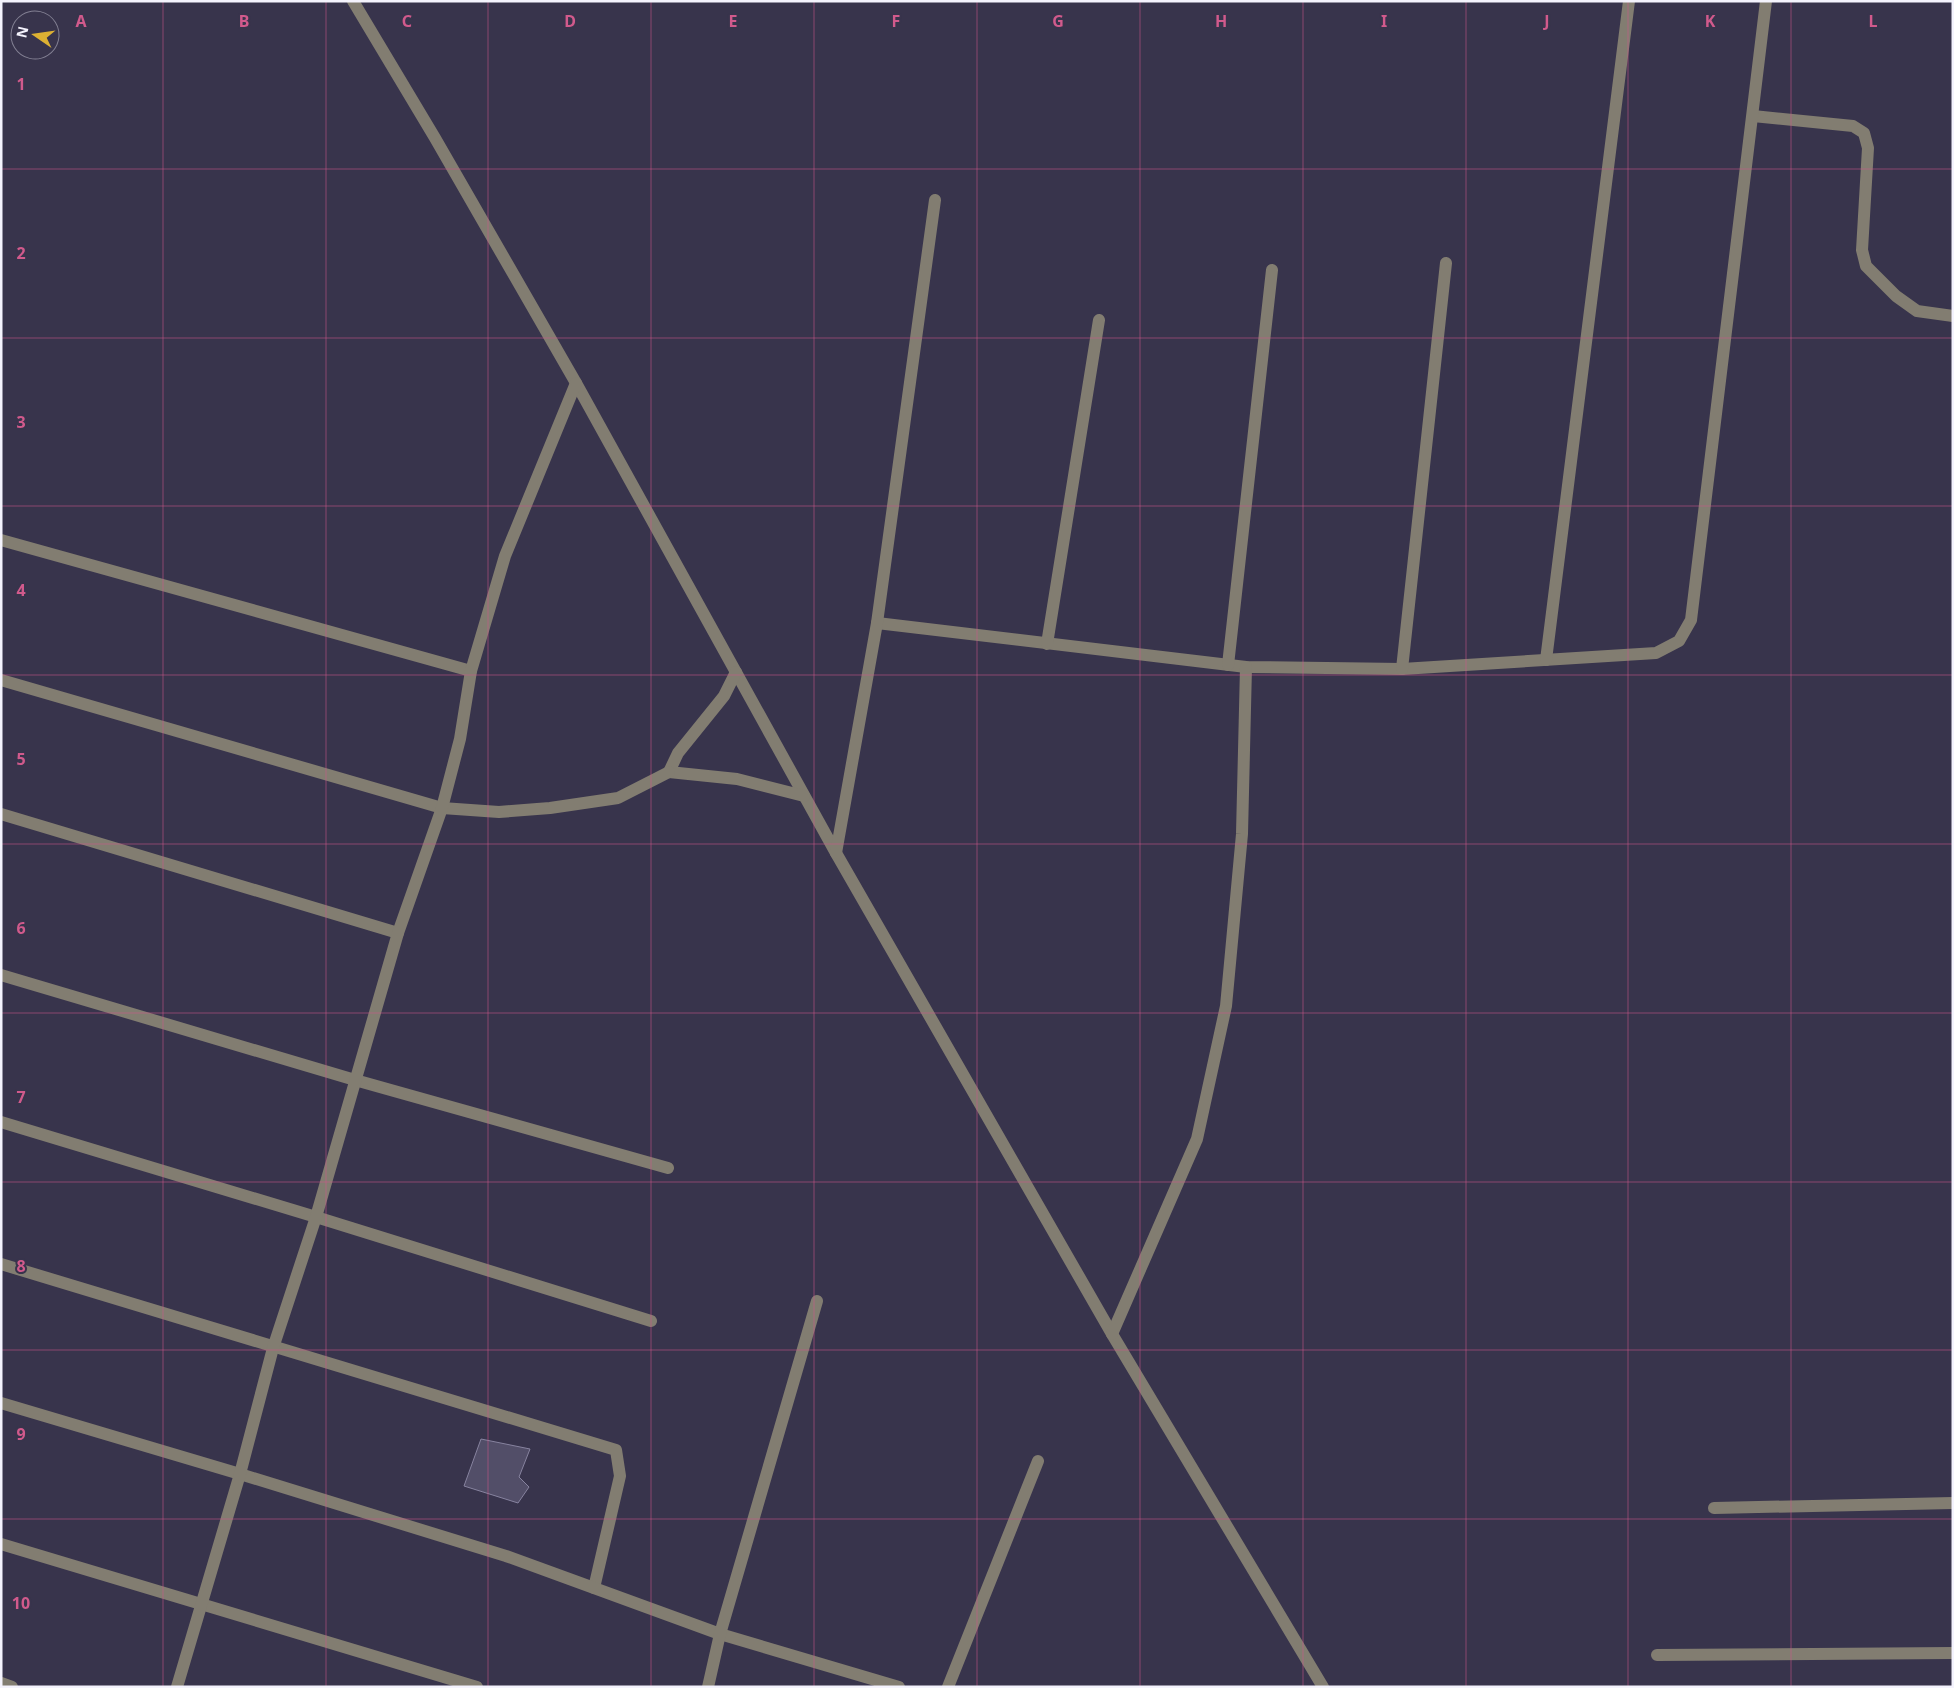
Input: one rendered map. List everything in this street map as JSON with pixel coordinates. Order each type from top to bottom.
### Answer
[{"type":"street","points":[[1546,660],[1629,1]]},
{"type":"street","points":[[877,623],[1246,667],[1402,669],[1656,653],[1679,642],[1691,620],[1766,1]]},
{"type":"street","points":[[356,2],[576,383],[836,853],[1112,1334],[1323,1687]]},
{"type":"street","points":[[1752,116],[1853,126],[1864,133],[1868,148],[1862,250],[1866,266],[1896,296],[1918,311],[1953,316]]},
{"type":"street","points":[[836,853],[877,623],[934,200]]},
{"type":"street","points":[[1402,669],[1446,263]]},
{"type":"street","points":[[1228,665],[1272,270]]},
{"type":"street","points":[[1047,644],[1099,320]]},
{"type":"street","points":[[177,1687],[240,1474],[273,1348],[316,1217],[398,933],[442,808],[460,739],[471,672],[505,556],[576,383]]},
{"type":"street","points":[[1,540],[471,672]]},
{"type":"street","points":[[1112,1334],[1197,1139],[1226,1006],[1242,834],[1246,667]]},
{"type":"street","points":[[669,772],[678,753],[724,696],[736,672]]},
{"type":"street","points":[[1,680],[442,808],[507,811],[550,808],[618,798],[669,772],[737,779],[804,796]]},
{"type":"street","points":[[1,814],[398,933]]},
{"type":"street","points":[[1,975],[355,1080],[668,1168]]},
{"type":"street","points":[[1,1122],[651,1321]]},
{"type":"street","points":[[1,1264],[273,1348],[616,1450],[620,1476],[594,1588]]},
{"type":"street","points":[[708,1687],[720,1634],[817,1301]]},
{"type":"street","points":[[1,1403],[506,1556],[720,1634],[899,1687]]},
{"type":"street","points":[[948,1687],[1038,1461]]},
{"type":"street","points":[[1714,1508],[1953,1503]]},
{"type":"street","points":[[1,1544],[477,1687]]},
{"type":"street","points":[[1657,1655],[1953,1653]]},
{"type":"street","points":[[1,1683],[12,1687]]},
{"type":"building","points":[[481,1439],[530,1449],[519,1477],[529,1487],[518,1503],[464,1486]]}]
